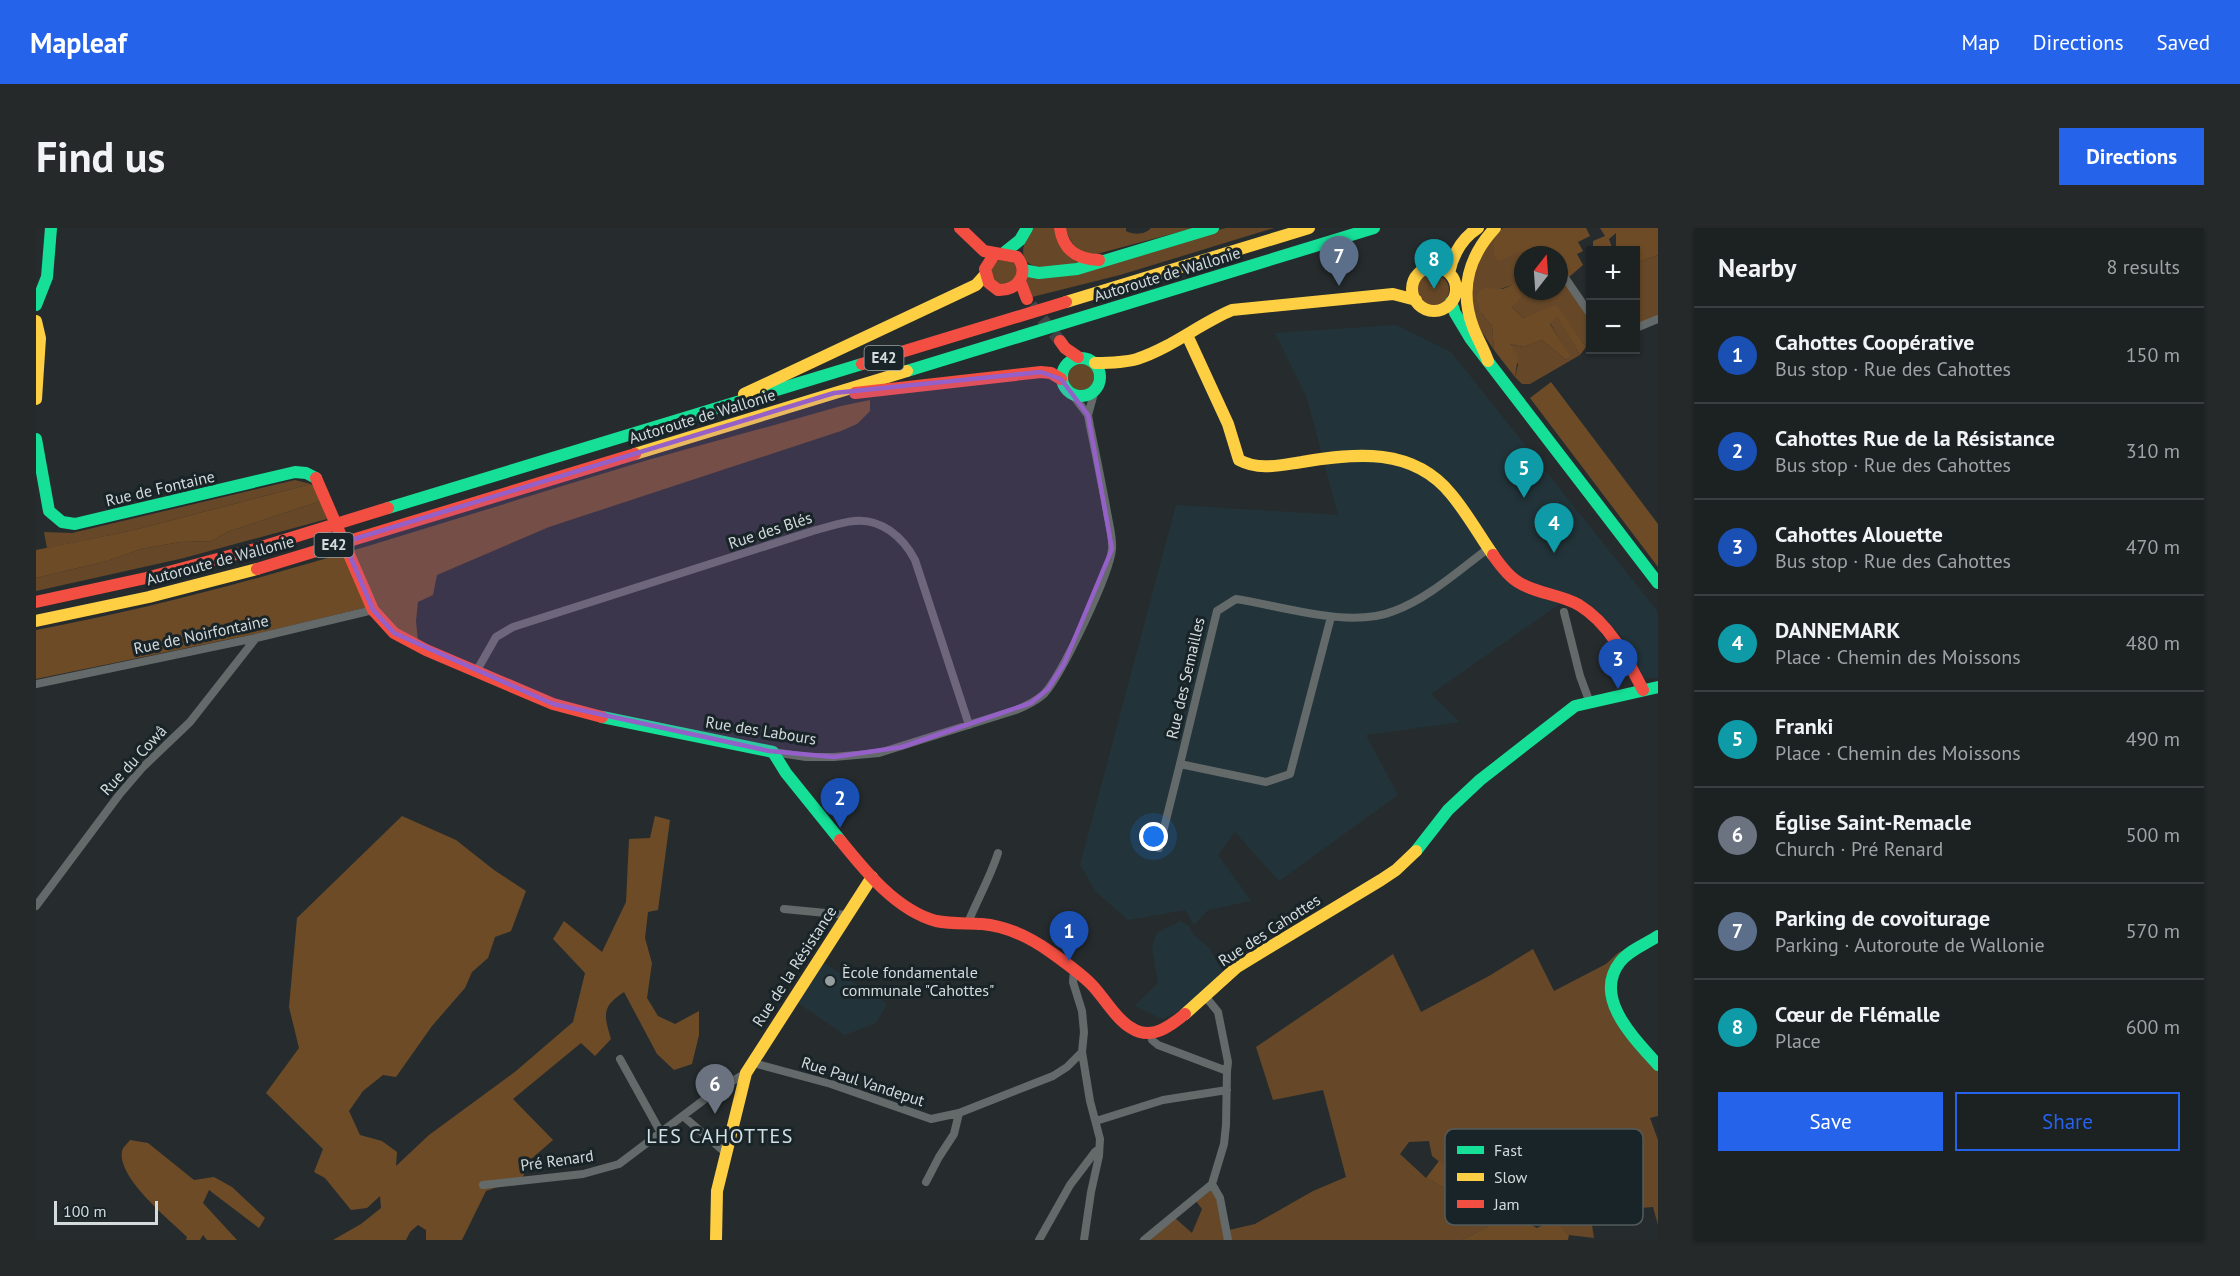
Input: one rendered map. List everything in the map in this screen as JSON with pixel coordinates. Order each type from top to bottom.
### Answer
[{"type":"main road","points":[[36,305],[47,277],[51,228]]},
{"type":"main road","points":[[951,228],[993,261],[1014,255],[1019,275]]},
{"type":"main road","points":[[960,228],[993,261],[992,286],[1005,291],[1019,275],[1020,240]]},
{"type":"main road","points":[[727,406],[751,389],[976,285],[993,261],[1020,240],[1027,228]]},
{"type":"main road","points":[[1060,228],[1063,243],[1083,260],[1111,259]]},
{"type":"main road","points":[[1019,275],[1077,269],[1213,228]]},
{"type":"main road","name":"Autoroute de Wallonie","points":[[36,602],[146,578],[255,549],[1309,228]]},
{"type":"main road","name":"Autoroute de Wallonie","points":[[36,621],[149,597],[260,568],[1374,228]]},
{"type":"main road","points":[[1449,273],[1461,242],[1469,233],[1478,228]]},
{"type":"main road","points":[[1488,361],[1485,349],[1468,313],[1465,284],[1474,255],[1495,228]]},
{"type":"main road","points":[[1435,310],[1444,308],[1451,302],[1456,287],[1449,273],[1440,268],[1429,267],[1419,272],[1413,284],[1412,292],[1416,300],[1423,307],[1435,310],[1452,321],[1470,338]]},
{"type":"main road","points":[[1393,294],[1413,284]]},
{"type":"main road","points":[[1112,364],[1097,385],[1084,396],[1072,394],[1061,379],[1061,373],[1072,360],[1084,357],[1095,363],[1112,364],[1152,354],[1187,335],[1210,319],[1232,310],[1393,294],[1416,300]]},
{"type":"main road","points":[[1451,302],[1470,338],[1658,583]]},
{"type":"main road","points":[[36,321],[40,338],[36,399]]},
{"type":"main road","points":[[1187,335],[1228,423],[1239,460],[1244,464],[1262,468],[1373,455],[1396,458],[1416,465],[1448,488],[1512,578],[1530,588],[1566,599],[1591,613],[1616,639],[1643,690]]},
{"type":"main road","points":[[1063,344],[1072,360]]},
{"type":"main road","points":[[1095,363],[1100,373],[1097,385]]},
{"type":"main road","points":[[834,393],[866,393],[929,383],[1041,372],[1051,373],[1061,379]]},
{"type":"main road","name":"Rue de Fontaine","points":[[36,439],[49,511],[62,522],[75,524],[89,522],[295,472],[306,472],[315,477],[331,512]]},
{"type":"main road","name":"Rue des Labours","points":[[331,512],[373,610],[394,633],[476,672],[586,715],[773,752]]},
{"type":"main road","name":"Rue des Cahottes","points":[[1152,1032],[1160,1030],[1181,1017],[1228,973],[1396,870],[1413,854],[1448,810],[1480,780],[1575,706],[1658,687]]},
{"type":"main road","points":[[773,752],[781,770],[799,788],[872,877],[894,898],[929,918],[947,923],[994,925],[1022,934],[1074,970],[1090,984],[1121,1019],[1134,1029],[1146,1033],[1152,1032]]},
{"type":"main road","name":"Rue de la Résistance","points":[[716,1240],[717,1191],[749,1068],[872,877]]},
{"type":"main road","points":[[1658,936],[1619,963],[1611,984],[1614,1005],[1619,1016],[1626,1028],[1658,1065]]},
{"type":"street","points":[[1568,282],[1586,308]]},
{"type":"street","points":[[1640,326],[1658,319]]},
{"type":"street","name":"Rue des Labours","points":[[1088,416],[1097,385]]},
{"type":"street","name":"Rue des Labours","points":[[773,752],[806,757],[879,753],[1016,710],[1048,689],[1064,663],[1109,563],[1112,549],[1088,416],[1072,394]]},
{"type":"street","name":"Rue des Blés","points":[[476,672],[496,637],[513,627],[816,530],[854,521],[869,522],[886,528],[899,538],[910,550],[915,560],[969,725]]},
{"type":"street","name":"Rue des Semailles","points":[[1159,848],[1217,611],[1236,599],[1331,616],[1365,618],[1393,612],[1416,601],[1489,548]]},
{"type":"street","name":"Rue de Noirfontaine","points":[[36,684],[256,638],[373,610]]},
{"type":"street","points":[[1564,612],[1580,676],[1590,703]]},
{"type":"street","name":"Rue des Semailles","points":[[1180,764],[1266,782],[1290,774],[1331,616]]},
{"type":"street","name":"Rue du Cowâ","points":[[36,906],[119,795],[143,767],[190,722],[256,638]]},
{"type":"street","points":[[967,925],[997,853]]},
{"type":"street","points":[[784,909],[847,915]]},
{"type":"street","points":[[1074,970],[1073,982],[1083,1022],[1082,1052],[1090,1101],[1100,1139],[1084,1240]]},
{"type":"street","points":[[1144,1240],[1212,1184],[1224,1144],[1227,1062],[1218,1012],[1205,996]]},
{"type":"street","points":[[1152,1032],[1152,1040],[1158,1045],[1227,1071]]},
{"type":"street","name":"Rue Paul Vandeput","points":[[749,1068],[831,1084],[931,1119],[959,1113],[1053,1076],[1067,1067],[1082,1052]]},
{"type":"street","points":[[620,1059],[661,1132]]},
{"type":"street","name":"Pré Renard","points":[[483,1185],[583,1174],[619,1164],[749,1068]]},
{"type":"street","points":[[1096,1121],[1163,1100],[1227,1090]]},
{"type":"street","points":[[926,1182],[954,1134],[959,1113]]},
{"type":"street","points":[[683,1116],[727,1154]]},
{"type":"street","points":[[1039,1240],[1070,1185],[1099,1149]]},
{"type":"street","points":[[1212,1184],[1220,1198],[1223,1224],[1228,1240]]},
{"type":"highlighted area","points":[[1041,372],[1061,379],[1088,415],[1112,549],[1064,664],[1048,689],[1031,703],[902,747],[834,757],[769,751],[553,704],[394,633],[373,610],[344,542],[834,393]]},
{"type":"shaded area","points":[[1033,228],[1057,228],[1080,263],[1041,267],[1027,262],[1023,252],[1024,246]]},
{"type":"shaded area","points":[[1064,228],[1126,228],[1126,231],[1136,234],[1146,232],[1151,228],[1194,228],[1093,255],[1078,253]]},
{"type":"shaded area","points":[[1226,228],[1274,228],[1120,275],[1032,297],[1026,284],[1027,277]]},
{"type":"shaded area","points":[[1503,228],[1586,228],[1590,236],[1578,242],[1583,251],[1577,254],[1583,265],[1569,277],[1568,246],[1514,246],[1514,255],[1498,261],[1494,255],[1494,235]]},
{"type":"shaded area","points":[[1600,228],[1658,228],[1658,255],[1640,262],[1640,246],[1616,246],[1616,233],[1609,239],[1612,246],[1593,246],[1593,241],[1605,236]]},
{"type":"shaded area","points":[[1494,235],[1515,246],[1514,285],[1500,289],[1481,313],[1492,326],[1494,350],[1471,316],[1473,264]]},
{"type":"shaded area","points":[[1658,255],[1658,317],[1640,324],[1640,300],[1640,262]]},
{"type":"shaded area","points":[[1004,259],[1013,263],[1017,272],[1013,281],[1004,285],[995,281],[991,272],[995,263]]},
{"type":"shaded area","points":[[1433,274],[1444,279],[1449,290],[1444,301],[1433,306],[1422,301],[1417,290],[1422,279]]},
{"type":"shaded area","points":[[1514,284],[1514,300],[1518,300],[1512,307],[1523,318],[1557,305],[1586,347],[1580,355],[1557,316],[1550,324],[1571,357],[1566,360],[1542,340],[1523,347],[1510,344],[1518,356],[1515,377],[1494,350],[1492,326],[1481,313],[1476,296],[1485,288],[1502,289]]},
{"type":"shaded area","points":[[1568,286],[1586,314],[1586,347],[1557,306],[1523,318],[1512,307],[1514,296],[1514,300],[1568,300]]},
{"type":"shaded area","points":[[1557,315],[1580,355],[1530,384],[1522,384],[1515,377],[1518,365],[1509,344],[1523,347],[1542,340],[1566,360],[1570,357],[1550,323]]},
{"type":"shaded area","points":[[1396,325],[1451,352],[1658,612],[1658,678],[1644,678],[1621,635],[1579,598],[1572,595],[1431,694],[1460,722],[1366,735],[1398,795],[1279,881],[1235,832],[1218,855],[1251,901],[1208,910],[1194,925],[1185,910],[1128,920],[1096,892],[1080,865],[1176,505],[1338,515],[1307,398],[1275,333]]},
{"type":"shaded area","points":[[1081,364],[1090,368],[1094,377],[1090,386],[1081,390],[1072,386],[1068,377],[1072,368]]},
{"type":"shaded area","points":[[1551,382],[1658,524],[1658,567],[1530,398]]},
{"type":"shaded area","points":[[870,400],[870,411],[857,424],[841,431],[549,527],[437,575],[433,595],[418,602],[416,621],[419,652],[364,608],[260,633],[36,679],[36,630],[252,580],[634,464]]},
{"type":"shaded area","points":[[295,480],[311,484],[130,531],[47,548],[44,532],[72,533]]},
{"type":"shaded area","points":[[311,484],[318,490],[321,501],[227,532],[212,541],[180,542],[141,549],[107,561],[36,578],[36,550],[130,531]]},
{"type":"shaded area","points":[[321,501],[327,519],[184,558],[36,591],[36,578],[107,561],[141,549],[180,542],[212,541],[227,532]]},
{"type":"shaded area","points":[[402,816],[456,840],[494,870],[526,891],[511,931],[495,937],[488,958],[472,972],[465,988],[432,1026],[396,1077],[383,1075],[363,1091],[349,1111],[360,1135],[382,1141],[397,1152],[396,1166],[429,1135],[516,1071],[573,1022],[585,973],[553,939],[564,921],[602,952],[626,902],[629,839],[650,838],[655,816],[670,820],[658,910],[648,912],[645,938],[652,963],[647,998],[658,1016],[675,1024],[699,1011],[699,1035],[692,1064],[674,1070],[657,1054],[624,992],[608,1007],[606,1018],[611,1039],[595,1056],[581,1043],[513,1099],[553,1140],[529,1161],[520,1185],[500,1186],[486,1191],[462,1240],[426,1240],[426,1230],[418,1225],[410,1232],[406,1240],[333,1240],[361,1224],[381,1208],[380,1196],[367,1208],[351,1210],[325,1178],[314,1172],[323,1149],[266,1093],[299,1048],[289,1007],[297,918]]},
{"type":"shaded area","points":[[1181,921],[1189,926],[1193,934],[1209,948],[1223,972],[1180,1011],[1162,1019],[1135,1006],[1158,983],[1152,947],[1157,933]]},
{"type":"shaded area","points":[[1642,940],[1619,963],[1614,1005],[1658,1065],[1658,1116],[1650,1118],[1658,1140],[1658,1225],[1653,1207],[1643,1208],[1643,1129],[1445,1129],[1445,1166],[1432,1156],[1429,1141],[1409,1142],[1400,1154],[1426,1178],[1445,1188],[1445,1225],[1492,1225],[1462,1240],[1150,1240],[1175,1218],[1192,1233],[1202,1209],[1196,1201],[1209,1189],[1214,1190],[1225,1231],[1255,1224],[1313,1191],[1346,1177],[1323,1090],[1273,1100],[1256,1047],[1393,954],[1421,1012],[1489,976],[1533,949],[1554,991],[1606,964],[1618,953]]},
{"type":"shaded area","name":"Ècole fondamentale communale \"Cahottes\"","points":[[821,961],[887,1004],[876,1023],[845,1035],[795,1001]]},
{"type":"shaded area","points":[[130,1140],[148,1143],[194,1180],[214,1177],[232,1187],[265,1218],[259,1228],[209,1190],[203,1203],[237,1240],[207,1240],[203,1235],[200,1240],[186,1240],[187,1237],[157,1209],[128,1173],[123,1162],[122,1151]]},
{"type":"shaded area","points":[[1439,1161],[1445,1166],[1445,1188],[1426,1178]]},
{"type":"shaded area","points":[[1491,1225],[1531,1225],[1537,1228],[1543,1225],[1558,1225],[1569,1235],[1568,1240],[1462,1240]]},
{"type":"shaded area","points":[[1557,1225],[1592,1225],[1594,1238],[1569,1235]]},
{"type":"tunnel","points":[[1031,305],[1060,341]]},
{"type":"traffic: fast","points":[[36,305],[47,277],[51,228]]},
{"type":"traffic: fast","points":[[1005,252],[1020,240],[1027,228]]},
{"type":"traffic: fast","points":[[1023,270],[1039,273],[1077,269],[1213,228]]},
{"type":"traffic: fast","points":[[907,371],[1374,228]]},
{"type":"traffic: fast","points":[[1451,302],[1470,338],[1658,583]]},
{"type":"traffic: fast","points":[[1081,358],[1095,363],[1100,377],[1095,391],[1081,396],[1067,391],[1062,377],[1067,363],[1081,358]]},
{"type":"traffic: fast","points":[[388,508],[862,364]]},
{"type":"traffic: fast","points":[[36,439],[49,511],[62,522],[75,524],[295,472],[306,473],[316,478]]},
{"type":"traffic: fast","points":[[1416,851],[1448,810],[1480,780],[1575,706],[1658,687]]},
{"type":"traffic: fast","points":[[602,717],[773,752],[786,773],[840,840]]},
{"type":"traffic: fast","points":[[1658,936],[1620,962],[1613,976],[1611,990],[1614,1004],[1628,1030],[1658,1065]]},
{"type":"traffic: slow","points":[[1066,302],[1309,228]]},
{"type":"traffic: slow","points":[[1449,273],[1459,248],[1478,228]]},
{"type":"traffic: slow","points":[[1488,361],[1469,313],[1467,287],[1473,262],[1495,228]]},
{"type":"traffic: slow","points":[[1434,267],[1449,274],[1456,289],[1449,304],[1434,311],[1419,304],[1412,289],[1419,274],[1434,267]]},
{"type":"traffic: slow","points":[[744,394],[976,285],[985,275]]},
{"type":"traffic: slow","points":[[1095,363],[1137,359],[1232,310],[1393,294],[1416,300]]},
{"type":"traffic: slow","points":[[36,321],[40,338],[36,399]]},
{"type":"traffic: slow","points":[[1187,335],[1228,424],[1239,460],[1262,466],[1363,456],[1401,461],[1419,468],[1436,479],[1451,494],[1493,555]]},
{"type":"traffic: slow","points":[[635,454],[907,371]]},
{"type":"traffic: slow","points":[[36,621],[149,597],[257,569]]},
{"type":"traffic: slow","points":[[1185,1014],[1237,967],[1381,880],[1396,870],[1416,851]]},
{"type":"traffic: slow","points":[[716,1240],[717,1191],[746,1073],[872,877]]},
{"type":"traffic: jam","points":[[960,228],[984,251],[1017,257],[1021,263],[1022,275],[1011,288],[998,290],[989,283],[985,269],[994,255]]},
{"type":"traffic: jam","points":[[1060,228],[1064,242],[1072,252],[1084,258],[1099,260]]},
{"type":"traffic: jam","points":[[1020,281],[1027,299]]},
{"type":"traffic: jam","points":[[862,364],[1066,302]]},
{"type":"traffic: jam","points":[[1060,341],[1065,348],[1078,357]]},
{"type":"traffic: jam","points":[[855,393],[1041,372],[1051,373],[1061,379]]},
{"type":"traffic: jam","points":[[257,569],[635,454]]},
{"type":"traffic: jam","points":[[316,478],[373,610],[394,633],[426,650],[553,704],[602,717]]},
{"type":"traffic: jam","points":[[36,602],[146,578],[255,549],[388,508]]},
{"type":"traffic: jam","points":[[1493,555],[1518,582],[1532,589],[1572,601],[1590,613],[1617,643],[1643,690]]},
{"type":"traffic: jam","points":[[840,840],[882,888],[921,916],[947,923],[992,925],[1010,930],[1036,942],[1082,976],[1097,990],[1119,1018],[1132,1029],[1152,1033],[1170,1025],[1185,1014]]},
{"type":"place","name":"Parking de covoiturage","points":[[1339,286]]},
{"type":"place","name":"Cœur de Flémalle","points":[[1434,289]]},
{"type":"place","name":"Franki","points":[[1524,498]]},
{"type":"place","name":"DANNEMARK","points":[[1554,553]]},
{"type":"place","name":"Cahottes Alouette","points":[[1618,689]]},
{"type":"place","name":"Cahottes Rue de la Résistance","points":[[840,828]]},
{"type":"place","name":"Cahottes Coopérative","points":[[1069,961]]},
{"type":"place","name":"Ècole fondamentale communale \"Cahottes\"","points":[[830,981]]},
{"type":"place","name":"Église Saint-Remacle","points":[[715,1114]]},
{"type":"district","name":"LES CAHOTTES","points":[[720,1136]]}]
